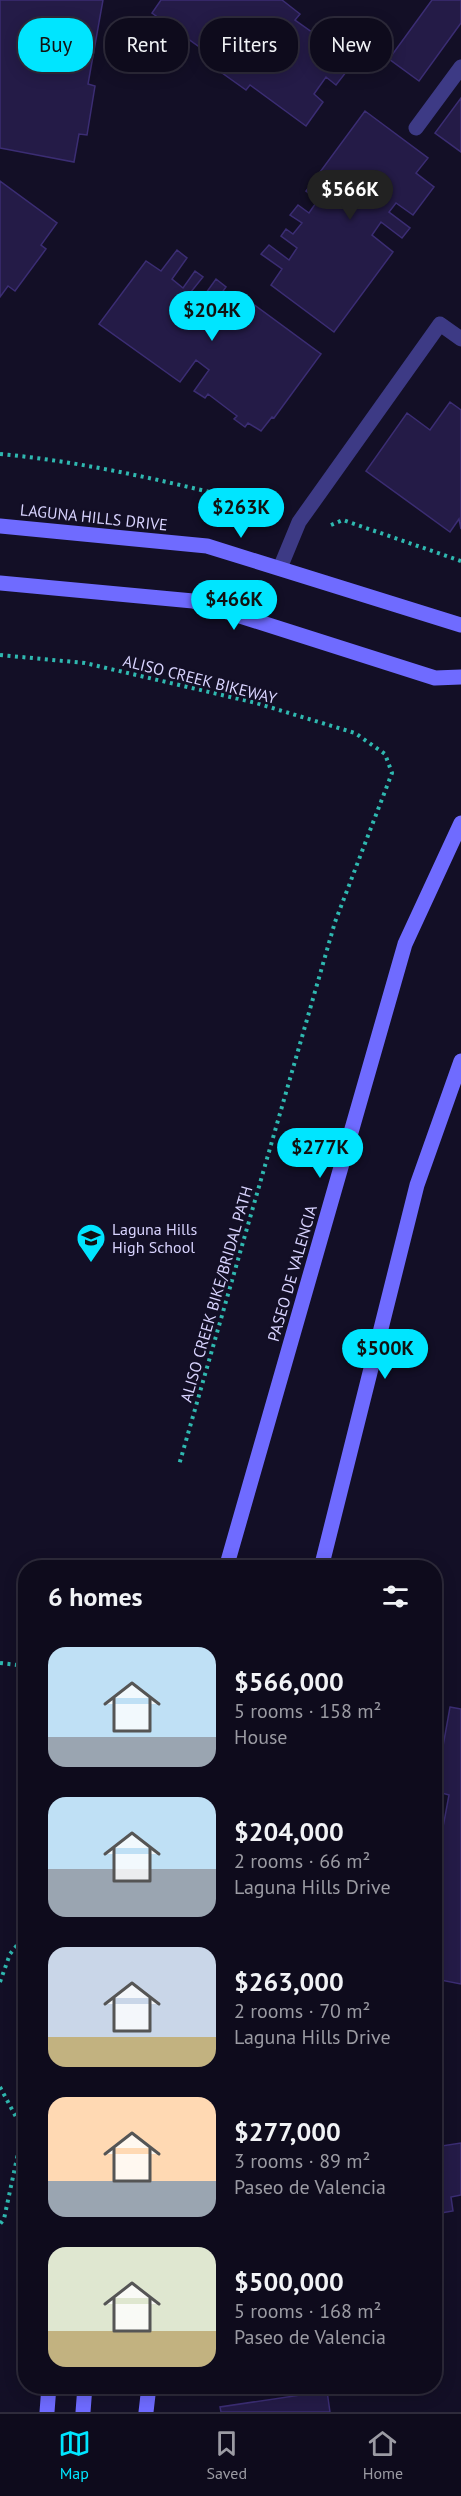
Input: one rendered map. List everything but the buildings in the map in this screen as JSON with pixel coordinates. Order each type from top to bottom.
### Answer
[{"type":"main road","name":"LAGUNA HILLS DRIVE","points":[[0,526],[207,546],[461,624]]},
{"type":"main road","points":[[0,583],[193,601],[435,678],[461,677]]},
{"type":"main road","name":"PASEO DE VALENCIA","points":[[228,1560],[405,944],[461,823]]},
{"type":"main road","points":[[323,1560],[417,1185],[461,1062]]},
{"type":"main road","points":[[47,2412],[48,2394]]},
{"type":"main road","points":[[83,2412],[84,2394]]},
{"type":"main road","points":[[146,2412],[148,2394]]},
{"type":"street","points":[[416,128],[461,67]]},
{"type":"street","points":[[280,568],[299,522],[440,324],[461,339]]},
{"type":"path","points":[[0,454],[40,458],[141,475],[254,503],[260,510]]},
{"type":"path","points":[[323,529],[343,520],[461,561]]},
{"type":"path","name":"ALISO CREEK BIKEWAY","points":[[0,655],[85,663],[256,703],[355,733],[385,754]]},
{"type":"path","name":"ALISO CREEK BIKE/BRIDAL PATH","points":[[179,1465],[335,922],[392,773],[385,754]]},
{"type":"path","points":[[0,1663],[18,1665]]},
{"type":"path","points":[[0,1982],[10,1954],[18,1944]]},
{"type":"path","points":[[0,2087],[18,2121]]},
{"type":"path","points":[[0,2224],[4,2219],[18,2153]]},
{"type":"place","name":"Laguna Hills High School","points":[[91,1264]]}]
